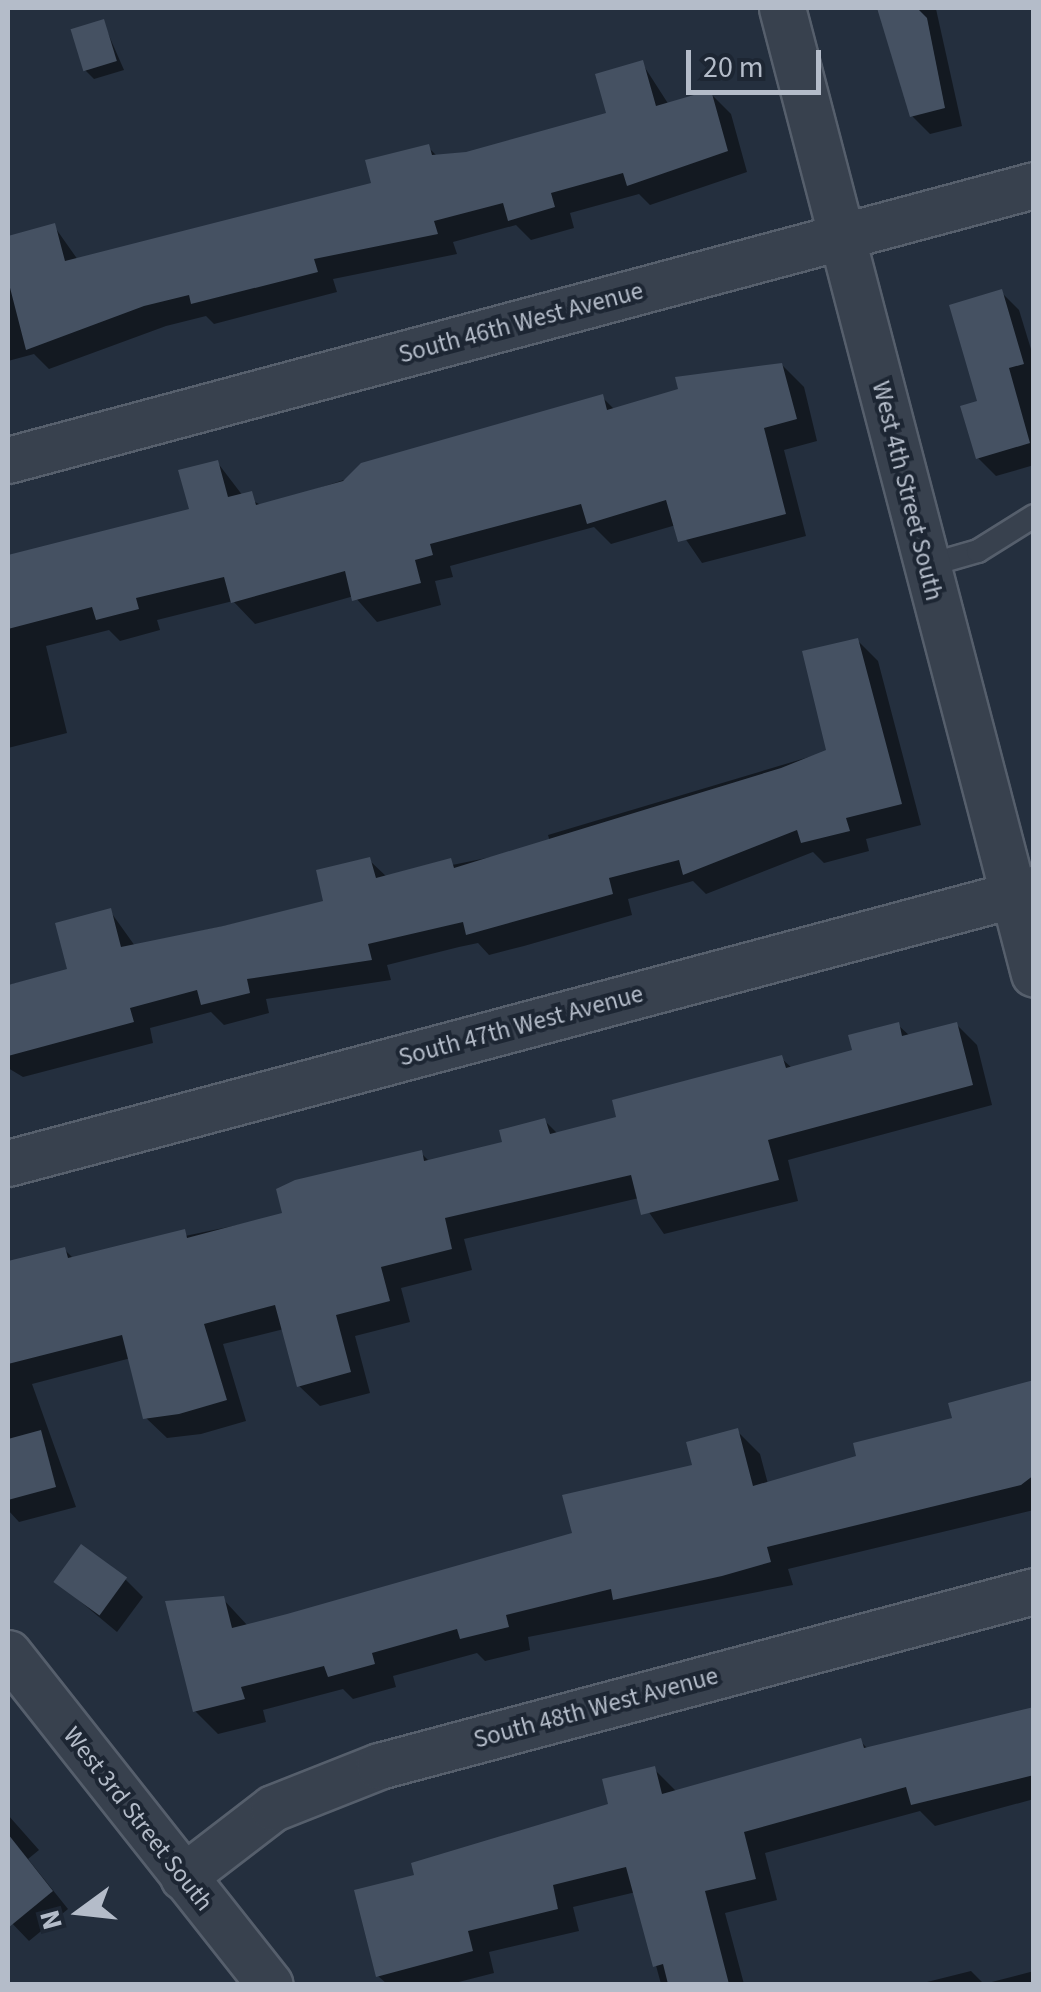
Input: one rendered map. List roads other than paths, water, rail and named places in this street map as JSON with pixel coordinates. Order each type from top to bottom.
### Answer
[{"type":"street","name":"West 4th Street South","points":[[782,8],[926,566],[1023,892],[1034,974]]},
{"type":"street","name":"South 46th West Avenue","points":[[8,460],[1034,186]]},
{"type":"street","name":"South 47th West Avenue","points":[[8,1163],[1023,892]]},
{"type":"street","name":"South 48th West Avenue","points":[[183,1877],[272,1808],[364,1772],[1034,1591]]},
{"type":"street","name":"West 3rd Street South","points":[[8,1653],[270,1984]]},
{"type":"lane","points":[[926,566],[978,551],[1034,516]]}]
